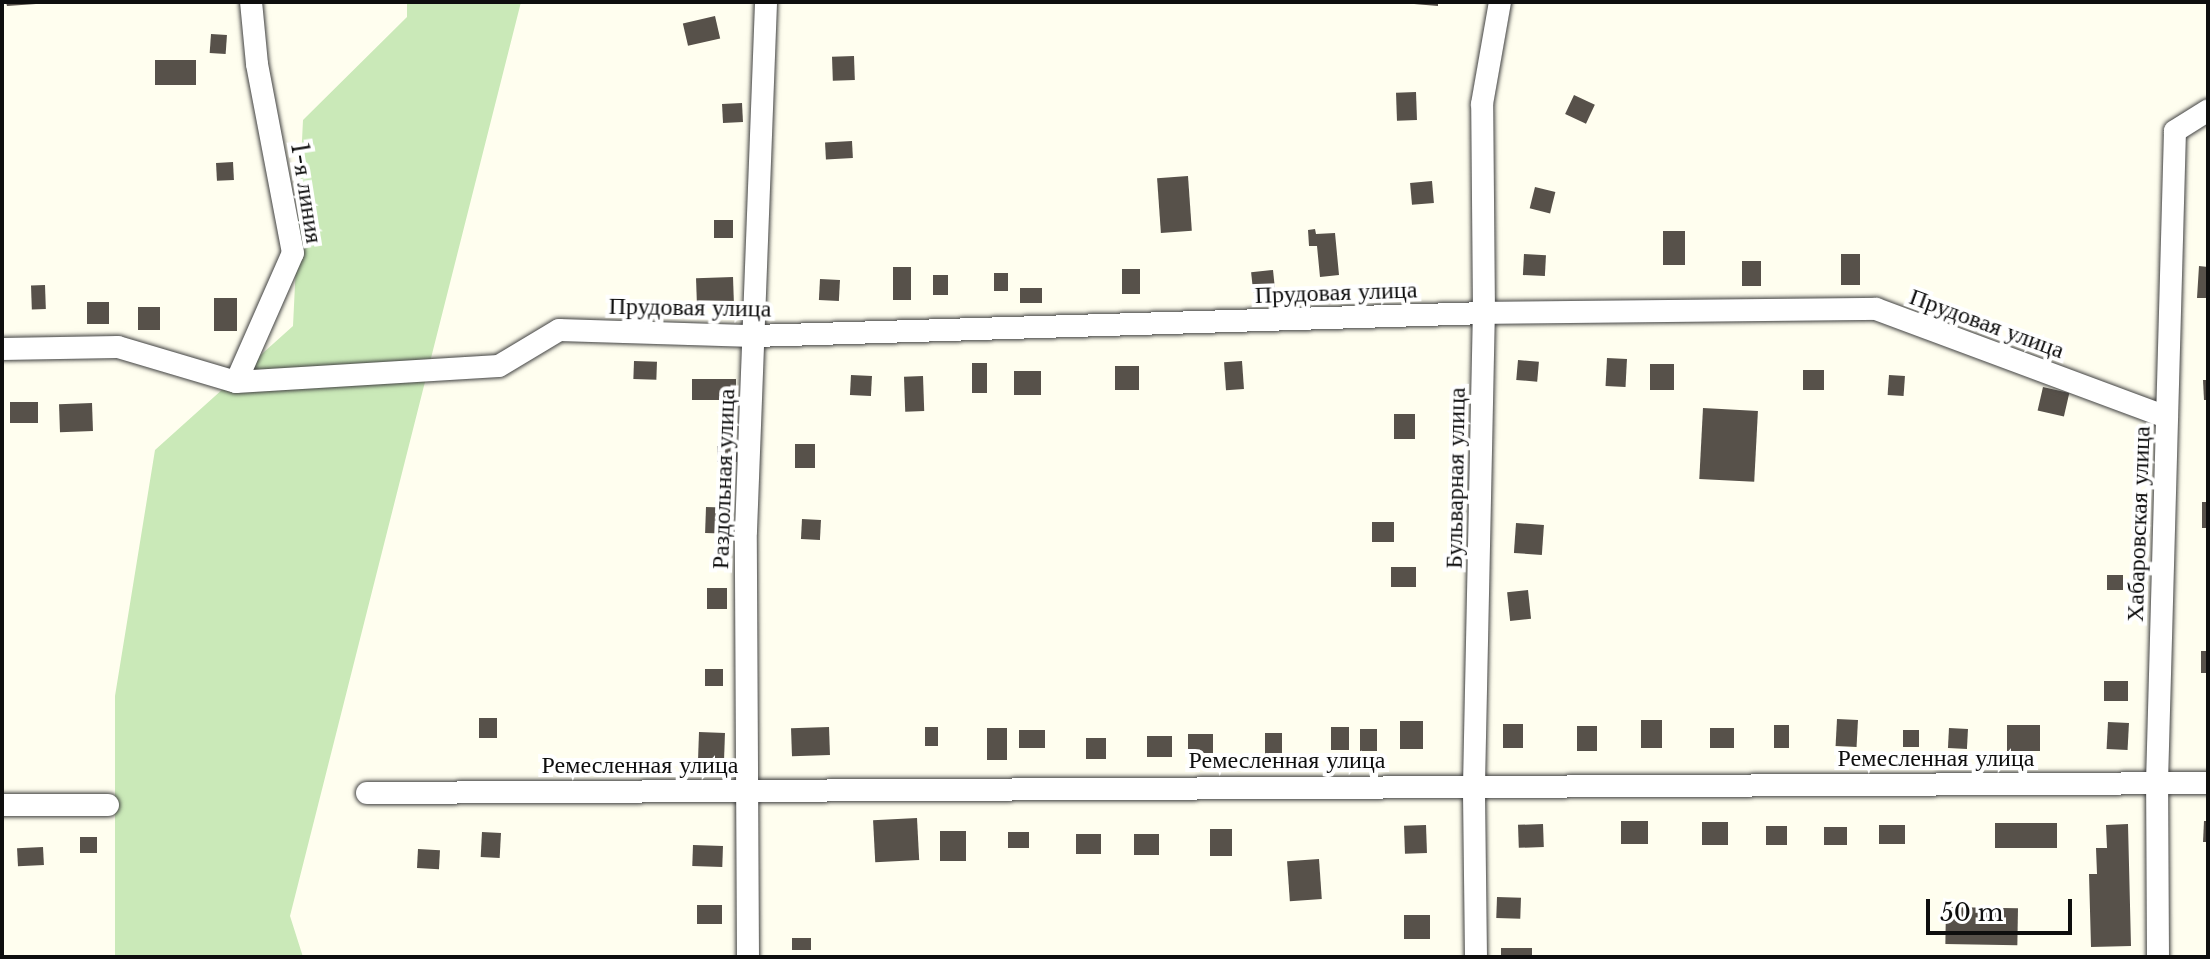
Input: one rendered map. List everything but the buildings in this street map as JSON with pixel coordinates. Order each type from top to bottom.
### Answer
[{"type":"street","name":"1-я линия","points":[[236,382],[293,253],[257,64],[251,2]]},
{"type":"street","name":"Раздольная улица","points":[[748,957],[746,531],[766,2]]},
{"type":"street","name":"Бульварная улица","points":[[1476,957],[1474,785],[1484,313],[1482,104],[1500,2]]},
{"type":"street","name":"Хабаровская улица","points":[[2158,957],[2157,783],[2175,131],[2208,110]]},
{"type":"street","name":"Прудовая улица","points":[[236,382],[499,366],[559,330],[754,336],[1484,313],[1876,309],[2167,417]]},
{"type":"street","points":[[2,349],[118,347],[236,382]]},
{"type":"street","name":"Ремесленная улица","points":[[367,793],[2208,783]]},
{"type":"street","points":[[2,805],[108,805]]},
{"type":"green space","points":[[407,2],[521,2],[290,916],[303,957],[115,957],[115,696],[155,450],[293,326],[303,120],[407,17]]}]
